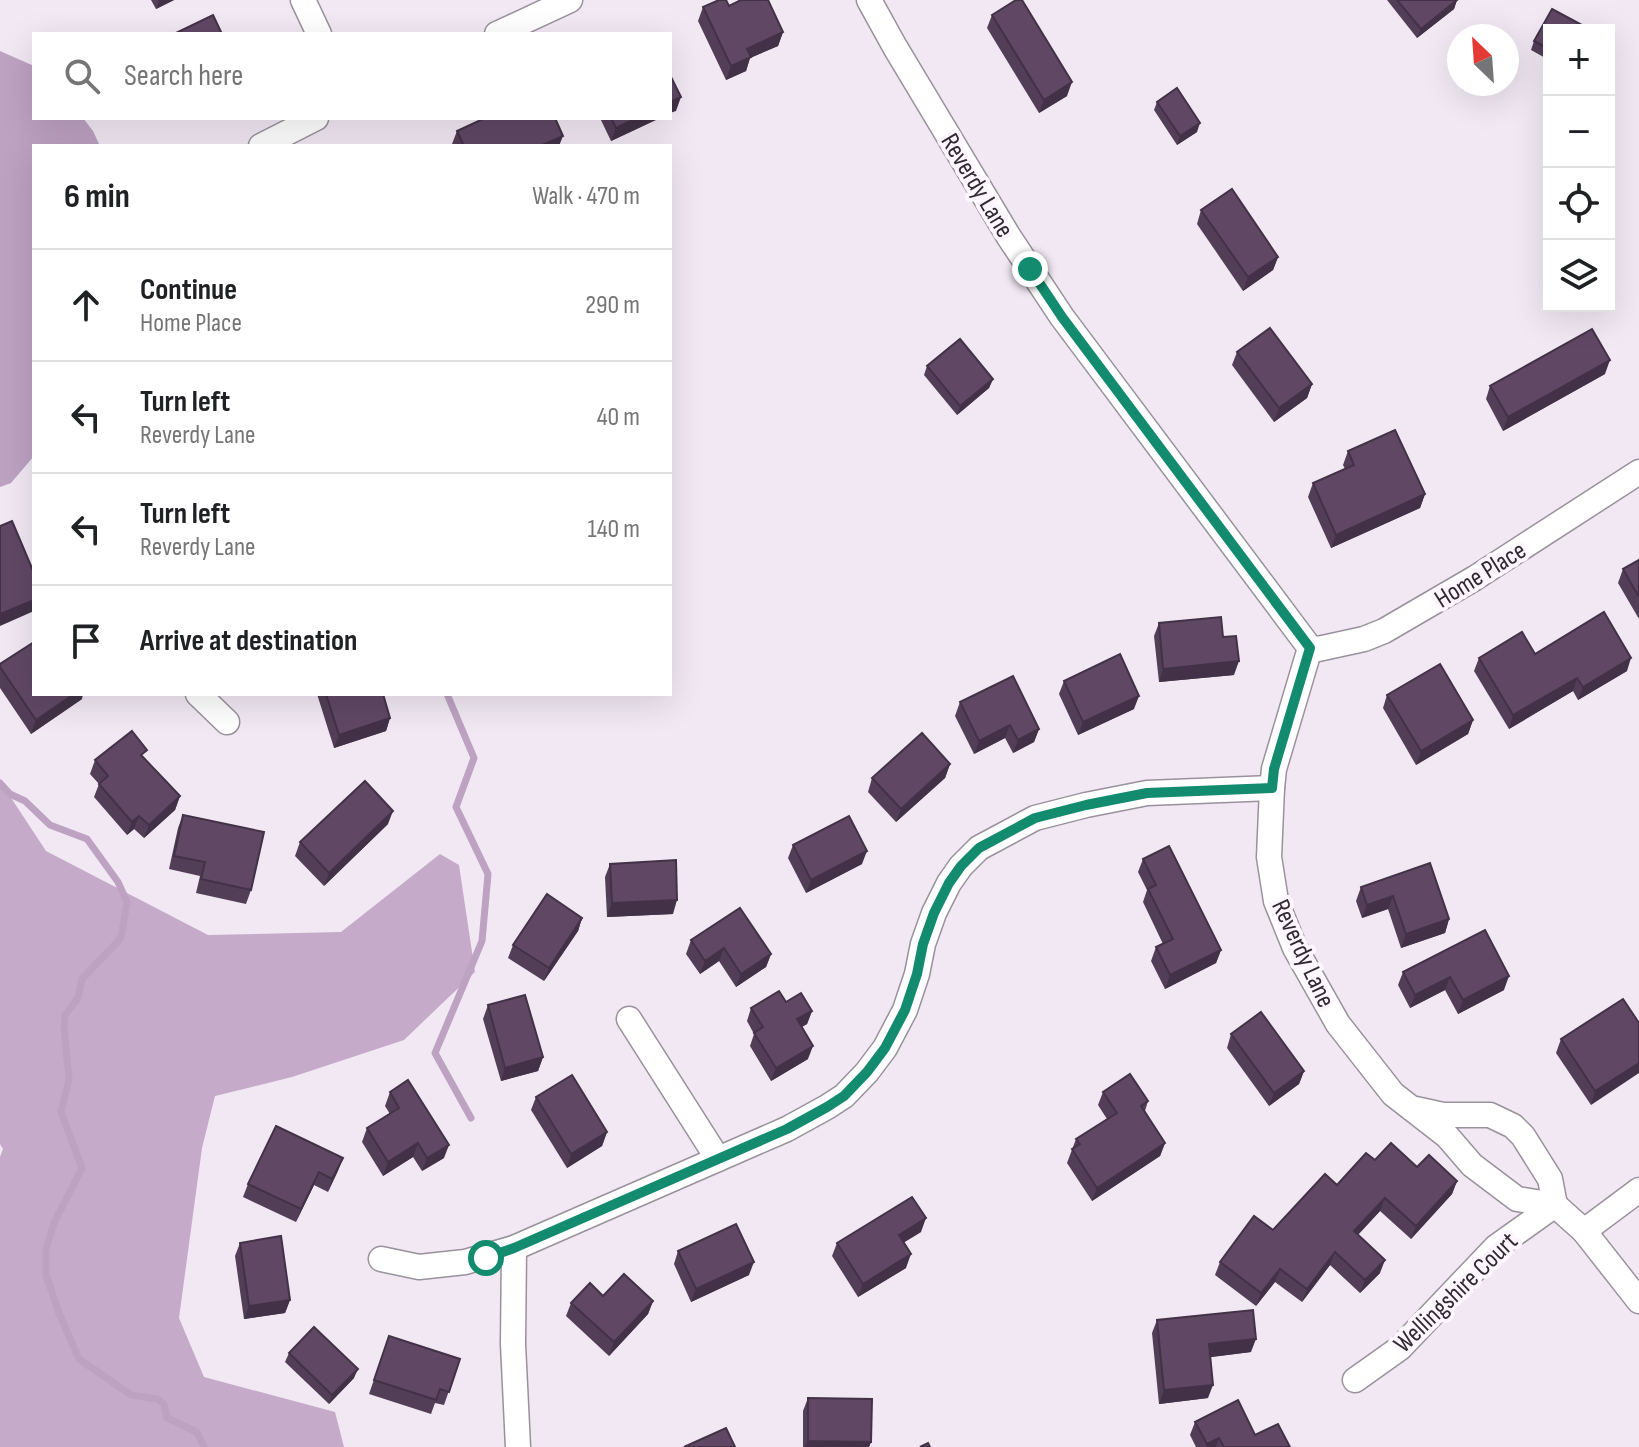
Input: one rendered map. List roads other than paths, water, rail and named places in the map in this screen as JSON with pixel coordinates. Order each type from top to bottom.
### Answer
[{"type":"street","points":[[303,0],[318,32]]},
{"type":"street","points":[[501,32],[570,0]]},
{"type":"street","name":"Reverdy Lane","points":[[869,0],[1009,237],[1062,317],[1310,648],[1274,769],[1269,857],[1276,901],[1295,948],[1338,1024],[1393,1094],[1447,1136],[1472,1165],[1517,1199],[1555,1205]]},
{"type":"street","points":[[265,144],[312,120]]},
{"type":"street","name":"Home Place","points":[[1310,648],[1364,639],[1384,631],[1475,578],[1639,472]]},
{"type":"street","points":[[200,696],[227,722]]},
{"type":"street","points":[[381,1259],[419,1267],[465,1262],[514,1248],[787,1129],[844,1096],[885,1048],[905,1010],[923,944],[949,883],[979,848],[1035,818],[1147,793],[1272,788]]},
{"type":"street","points":[[629,1019],[718,1159]]},
{"type":"street","points":[[1411,1108],[1443,1115],[1490,1115],[1513,1126],[1523,1136],[1550,1179],[1555,1205],[1584,1231],[1639,1301]]},
{"type":"street","points":[[1584,1231],[1639,1190]]},
{"type":"street","name":"Wellingshire Court","points":[[1355,1380],[1400,1348],[1496,1247],[1555,1205]]},
{"type":"street","points":[[514,1248],[513,1344],[518,1447]]},
{"type":"waterway","points":[[448,696],[474,758],[456,807],[488,874],[482,941],[435,1053],[471,1118]]},
{"type":"waterway","points":[[0,783],[50,825],[87,839],[118,882],[127,902],[121,938],[82,979],[78,998],[65,1015],[69,1079],[61,1112],[82,1168],[54,1223],[46,1249],[46,1275],[79,1359],[131,1395],[157,1399],[164,1404],[167,1418],[197,1432],[204,1447]]}]
